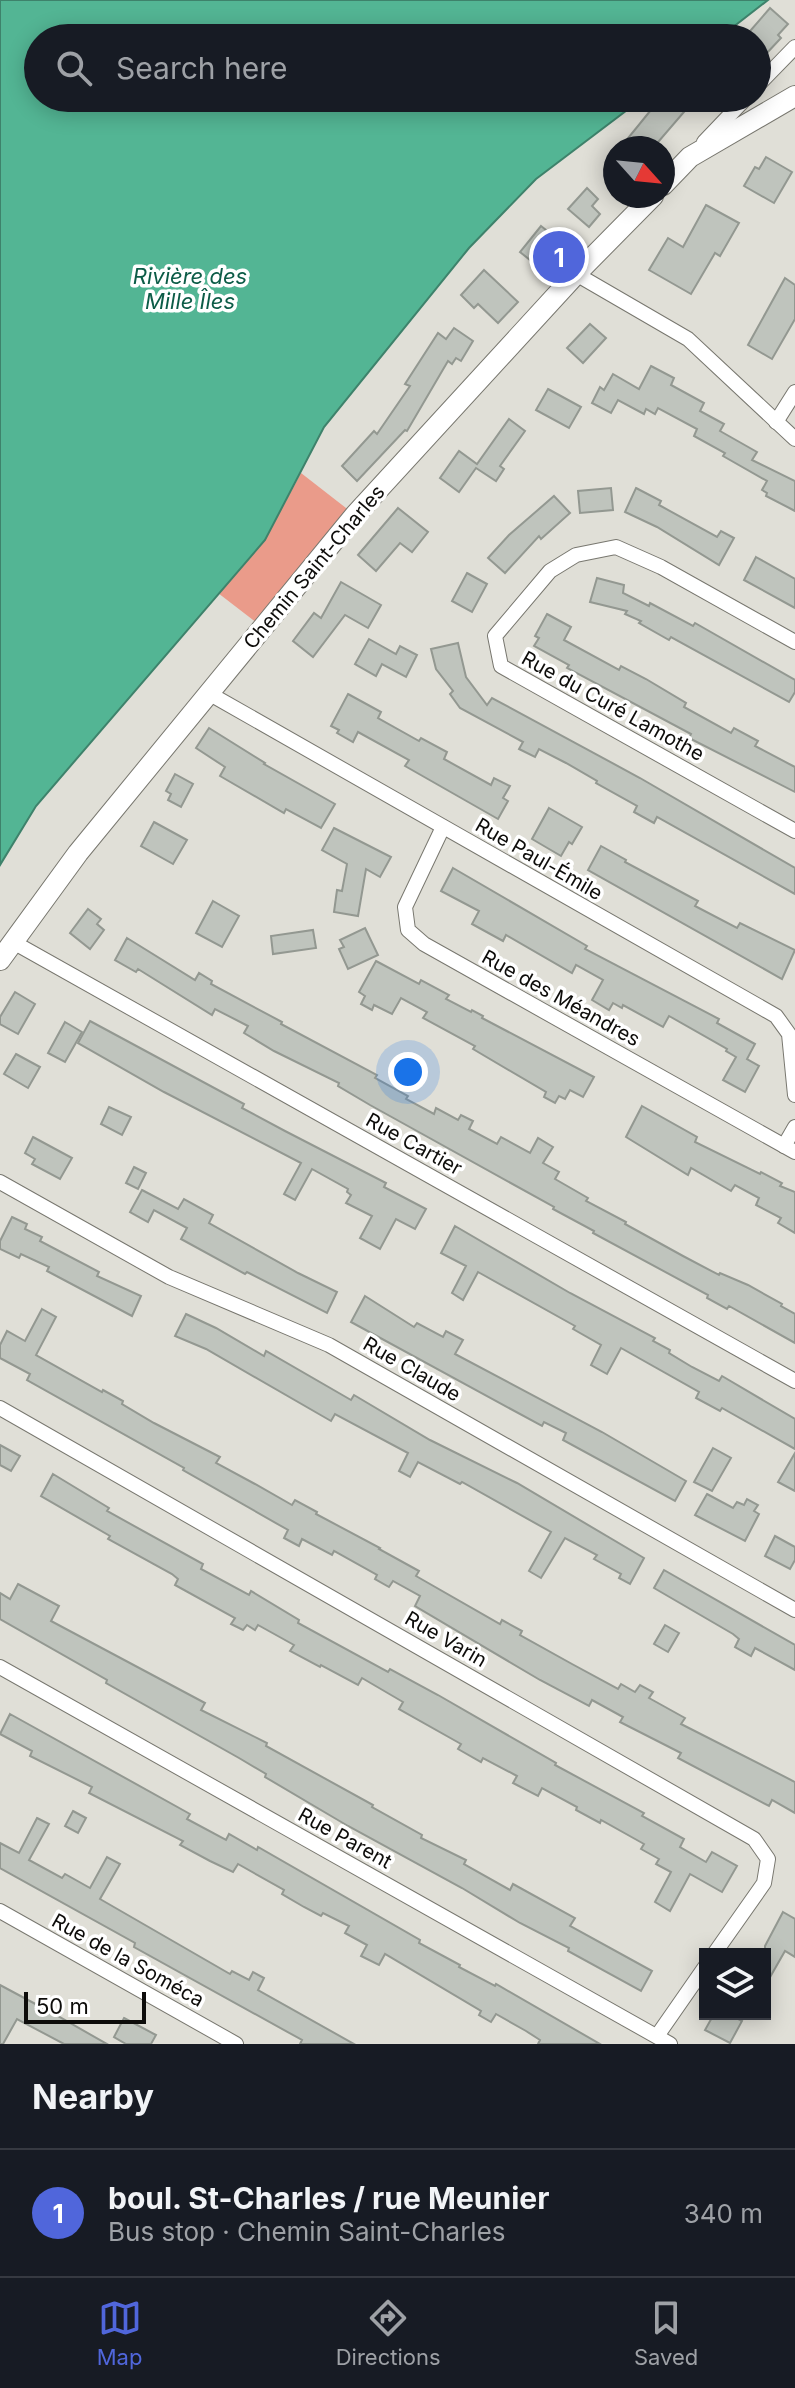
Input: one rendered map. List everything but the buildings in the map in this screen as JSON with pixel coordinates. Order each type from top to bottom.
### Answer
[{"type":"main road","points":[[771,110],[795,96]]},
{"type":"main road","points":[[675,173],[690,157],[767,112]]},
{"type":"main road","name":"Chemin Saint-Charles","points":[[0,960],[78,853],[355,515],[576,274],[641,208]]},
{"type":"street","points":[[771,72],[795,47]]},
{"type":"street","points":[[690,157],[733,112]]},
{"type":"street","points":[[576,274],[688,339],[795,439]]},
{"type":"street","points":[[776,422],[795,392]]},
{"type":"street","name":"Rue du Curé Lamothe","points":[[795,642],[661,567],[616,547],[576,555],[550,571],[495,636],[501,666],[795,831]]},
{"type":"street","name":"Rue Paul-Émile","points":[[210,694],[776,1016],[789,1034],[795,1095]]},
{"type":"street","name":"Rue des Méandres","points":[[443,827],[405,907],[408,930],[424,944],[790,1149]]},
{"type":"street","name":"Rue Cartier","points":[[13,942],[795,1381]]},
{"type":"street","points":[[790,1149],[795,1127]]},
{"type":"street","name":"Rue Claude","points":[[0,1182],[169,1277],[329,1345],[795,1610]]},
{"type":"street","name":"Rue Varin","points":[[0,1408],[754,1839],[768,1859],[764,1883],[718,1948]]},
{"type":"street","name":"Rue Parent","points":[[0,1667],[663,2040]]},
{"type":"street","name":"Rue de la Soméca","points":[[0,1911],[236,2044]]},
{"type":"street","points":[[663,2040],[699,1977]]},
{"type":"shaded area","points":[[301,473],[355,515],[262,627],[218,593],[265,540]]},
{"type":"water","name":"Rivière des Mille Îles","points":[[0,0],[768,0],[737,24],[24,24],[24,112],[625,112],[536,179],[469,248],[324,427],[265,540],[36,806],[0,865]]},
{"type":"place","name":"boul. St-Charles / rue Meunier","points":[[559,257]]}]
